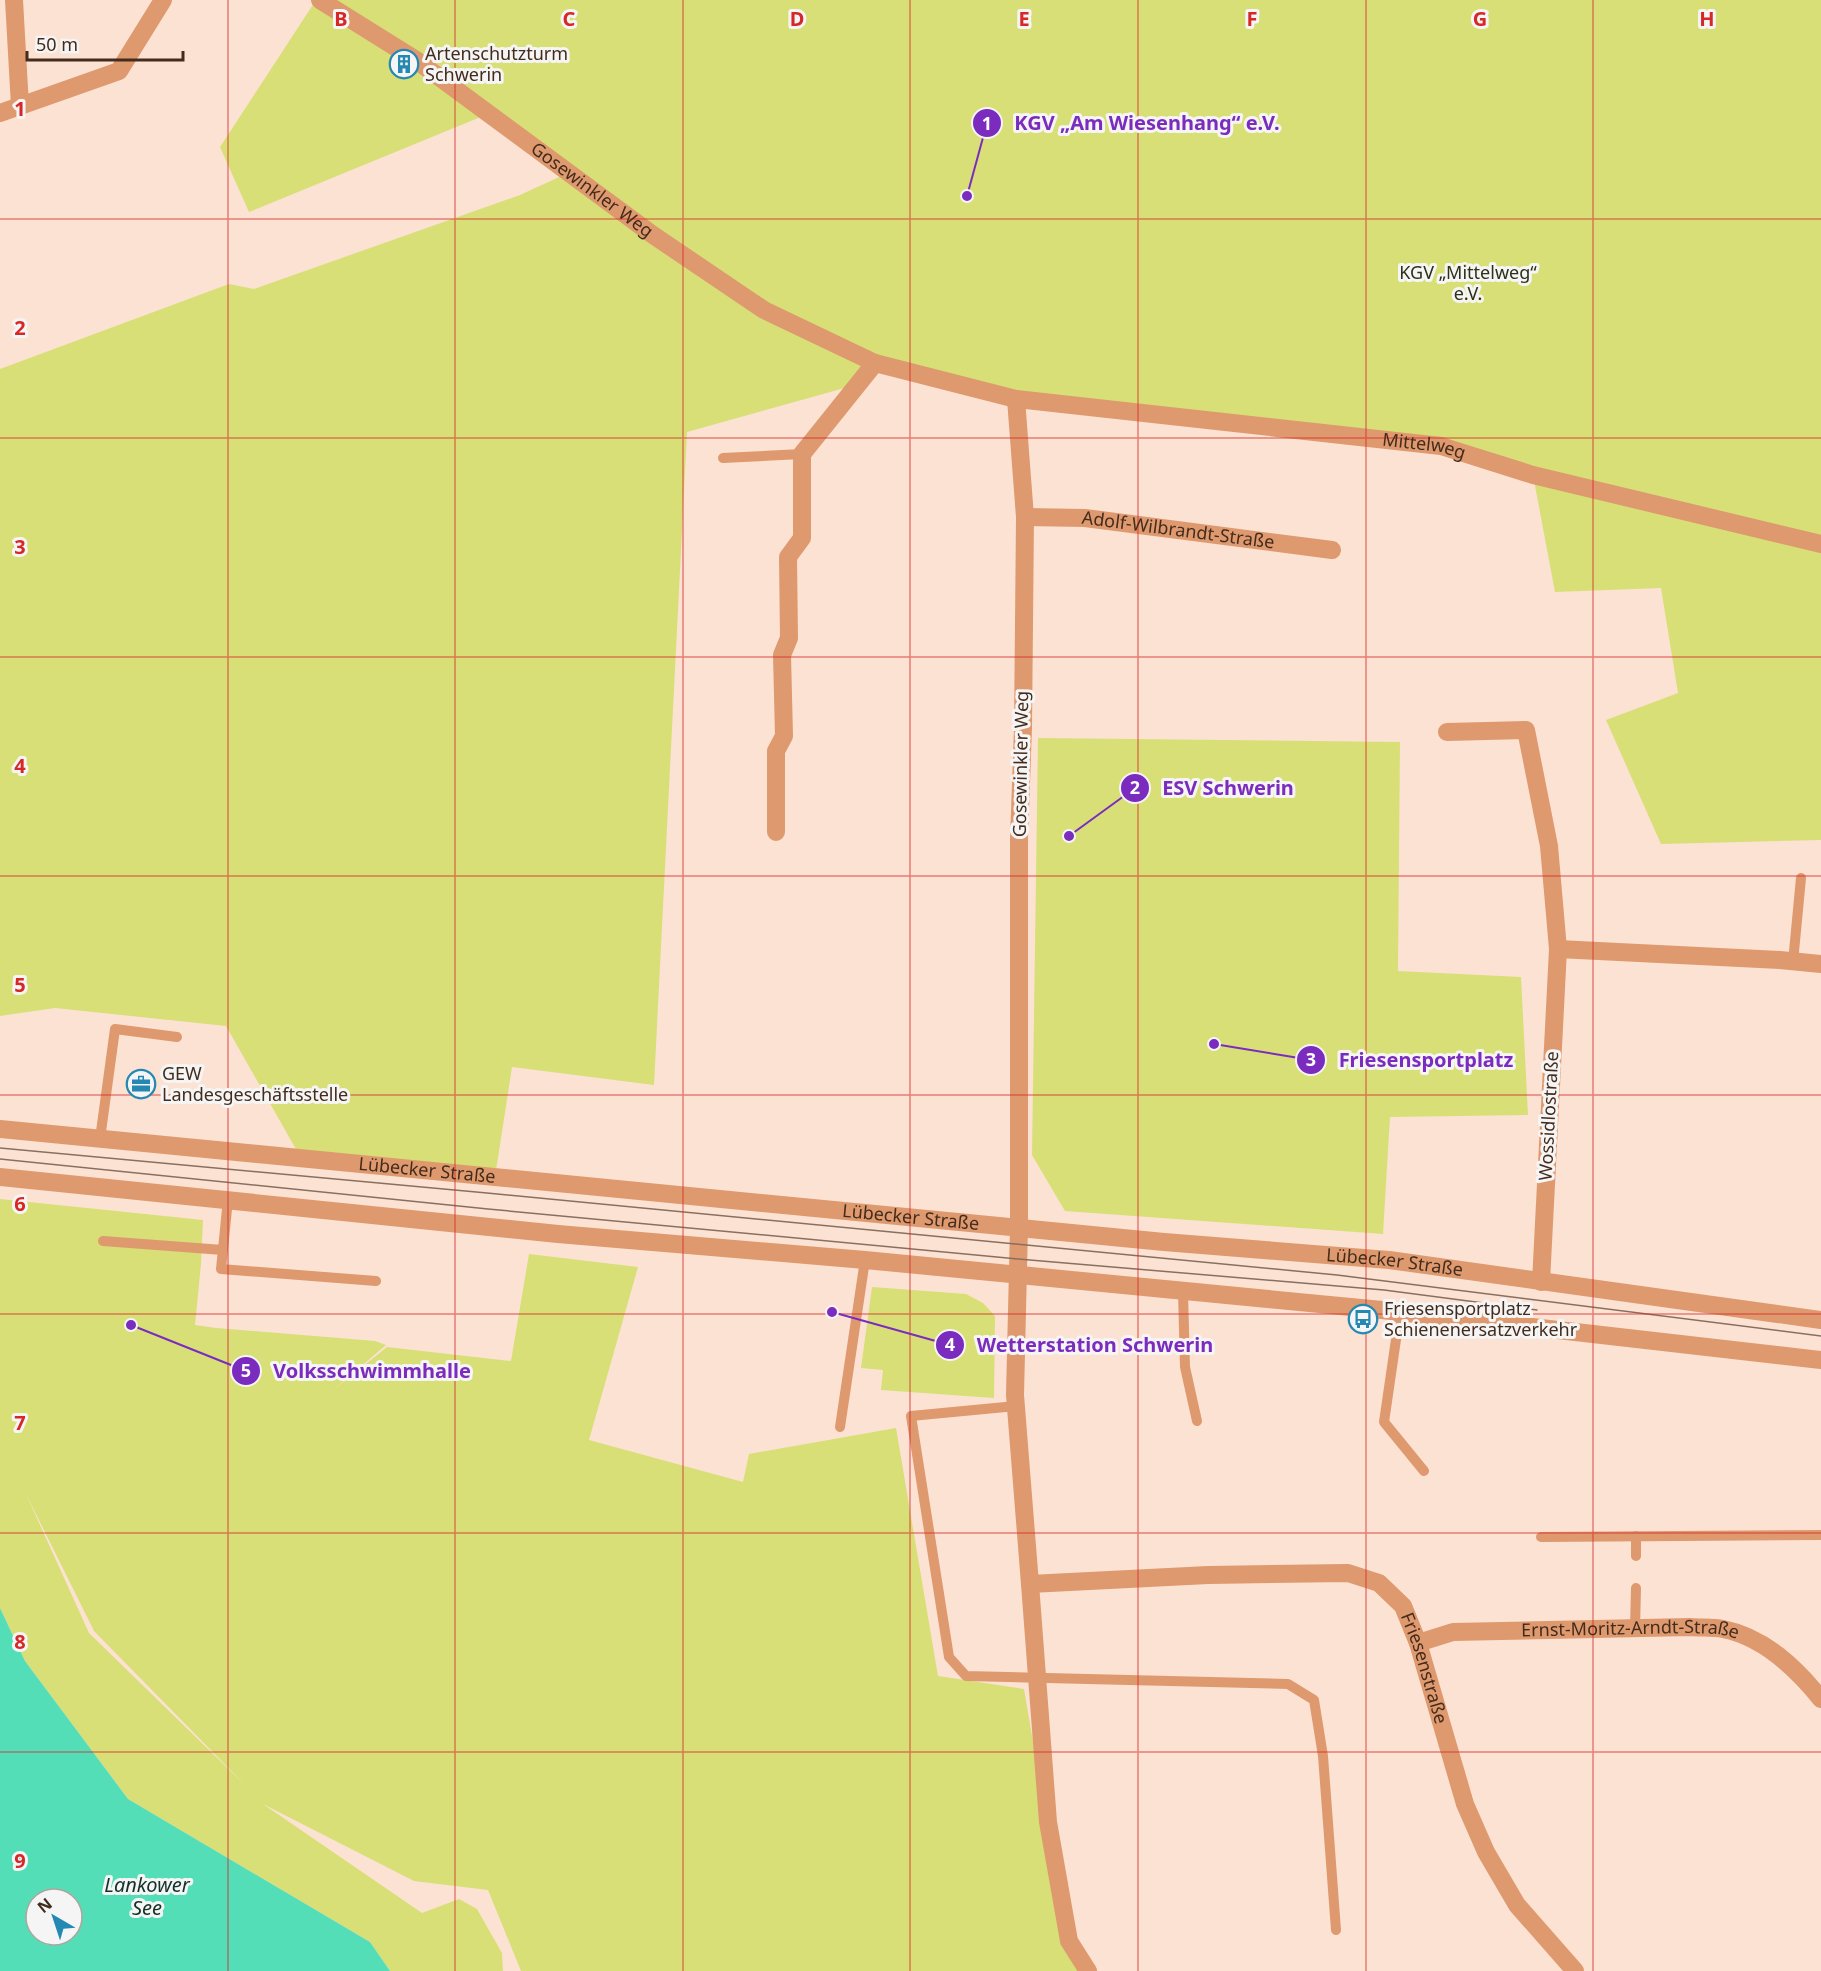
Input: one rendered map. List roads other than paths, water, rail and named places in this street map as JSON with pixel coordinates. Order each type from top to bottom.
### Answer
[{"type":"street","points":[[14,0],[20,106]]},
{"type":"street","points":[[0,113],[119,71],[163,0]]},
{"type":"street","name":"Gosewinkler Weg","points":[[320,0],[416,60],[653,235],[764,309],[875,363],[1016,399],[1025,517],[1023,728],[1019,838],[1018,1275]]},
{"type":"street","points":[[776,832],[776,751],[784,736],[782,655],[789,638],[789,557],[802,538],[802,454],[875,363]]},
{"type":"street","name":"Mittelweg","points":[[1016,399],[1441,446],[1533,475],[1821,544]]},
{"type":"street","name":"Adolf-Wilbrandt-Straße","points":[[1025,517],[1085,518],[1332,550]]},
{"type":"street","name":"Wossidlostraße","points":[[1447,732],[1526,730],[1549,846],[1558,949],[1541,1282]]},
{"type":"street","points":[[1558,949],[1821,964]]},
{"type":"street","name":"Lübecker Straße","points":[[0,1129],[1164,1242],[1389,1260],[1821,1320]]},
{"type":"street","points":[[0,1177],[558,1234],[865,1260],[1400,1312],[1821,1360]]},
{"type":"street","points":[[1018,1275],[1016,1406],[1048,1822],[1069,1941],[1088,1971]]},
{"type":"street","name":"Friesenstraße","points":[[1030,1584],[1208,1575],[1348,1573],[1379,1583],[1403,1606],[1418,1643],[1465,1804],[1486,1852],[1517,1905],[1572,1970]]},
{"type":"street","name":"Ernst-Moritz-Arndt-Straße","points":[[1418,1643],[1453,1632],[1635,1628],[1723,1629],[1752,1639],[1787,1661],[1821,1699]]},
{"type":"lane","points":[[723,458],[802,454]]},
{"type":"lane","points":[[1793,962],[1801,878]]},
{"type":"lane","points":[[100,1139],[115,1029],[177,1037]]},
{"type":"lane","points":[[228,1199],[221,1269],[376,1281]]},
{"type":"lane","points":[[103,1241],[223,1250]]},
{"type":"lane","points":[[840,1427],[865,1260]]},
{"type":"lane","points":[[1184,1292],[1185,1367],[1197,1421]]},
{"type":"lane","points":[[1400,1312],[1384,1422],[1424,1471]]},
{"type":"lane","points":[[1016,1406],[911,1416],[949,1657],[966,1676],[1288,1684],[1314,1700],[1323,1756],[1336,1930]]},
{"type":"lane","points":[[1541,1537],[1821,1535]]},
{"type":"lane","points":[[1636,1536],[1636,1556]]},
{"type":"lane","points":[[1635,1628],[1636,1588]]},
{"type":"water","name":"Lankower See","points":[[0,1608],[25,1661],[128,1799],[370,1942],[390,1971],[0,1971]]},
{"type":"tram line","points":[[0,1148],[1337,1275],[1821,1336]]},
{"type":"tram line","points":[[0,1159],[488,1209],[1018,1259],[1384,1290],[1537,1310]]},
{"type":"place","name":"Artenschutzturm Schwerin","points":[[404,64]]},
{"type":"place","name":"KGV „Am Wiesenhang“ e.V.","points":[[967,196]]},
{"type":"place","name":"ESV Schwerin","points":[[1069,836]]},
{"type":"place","name":"Friesensportplatz","points":[[1214,1044]]},
{"type":"place","name":"GEW Landesgeschäftsstelle","points":[[141,1084]]},
{"type":"place","name":"Wetterstation Schwerin","points":[[832,1312]]},
{"type":"place","name":"Friesensportplatz Schienenersatzverkehr","points":[[1363,1319]]},
{"type":"place","name":"Volksschwimmhalle","points":[[131,1325]]},
{"type":"park label","name":"KGV „Mittelweg“ e.V.","points":[[1468,283]]}]
